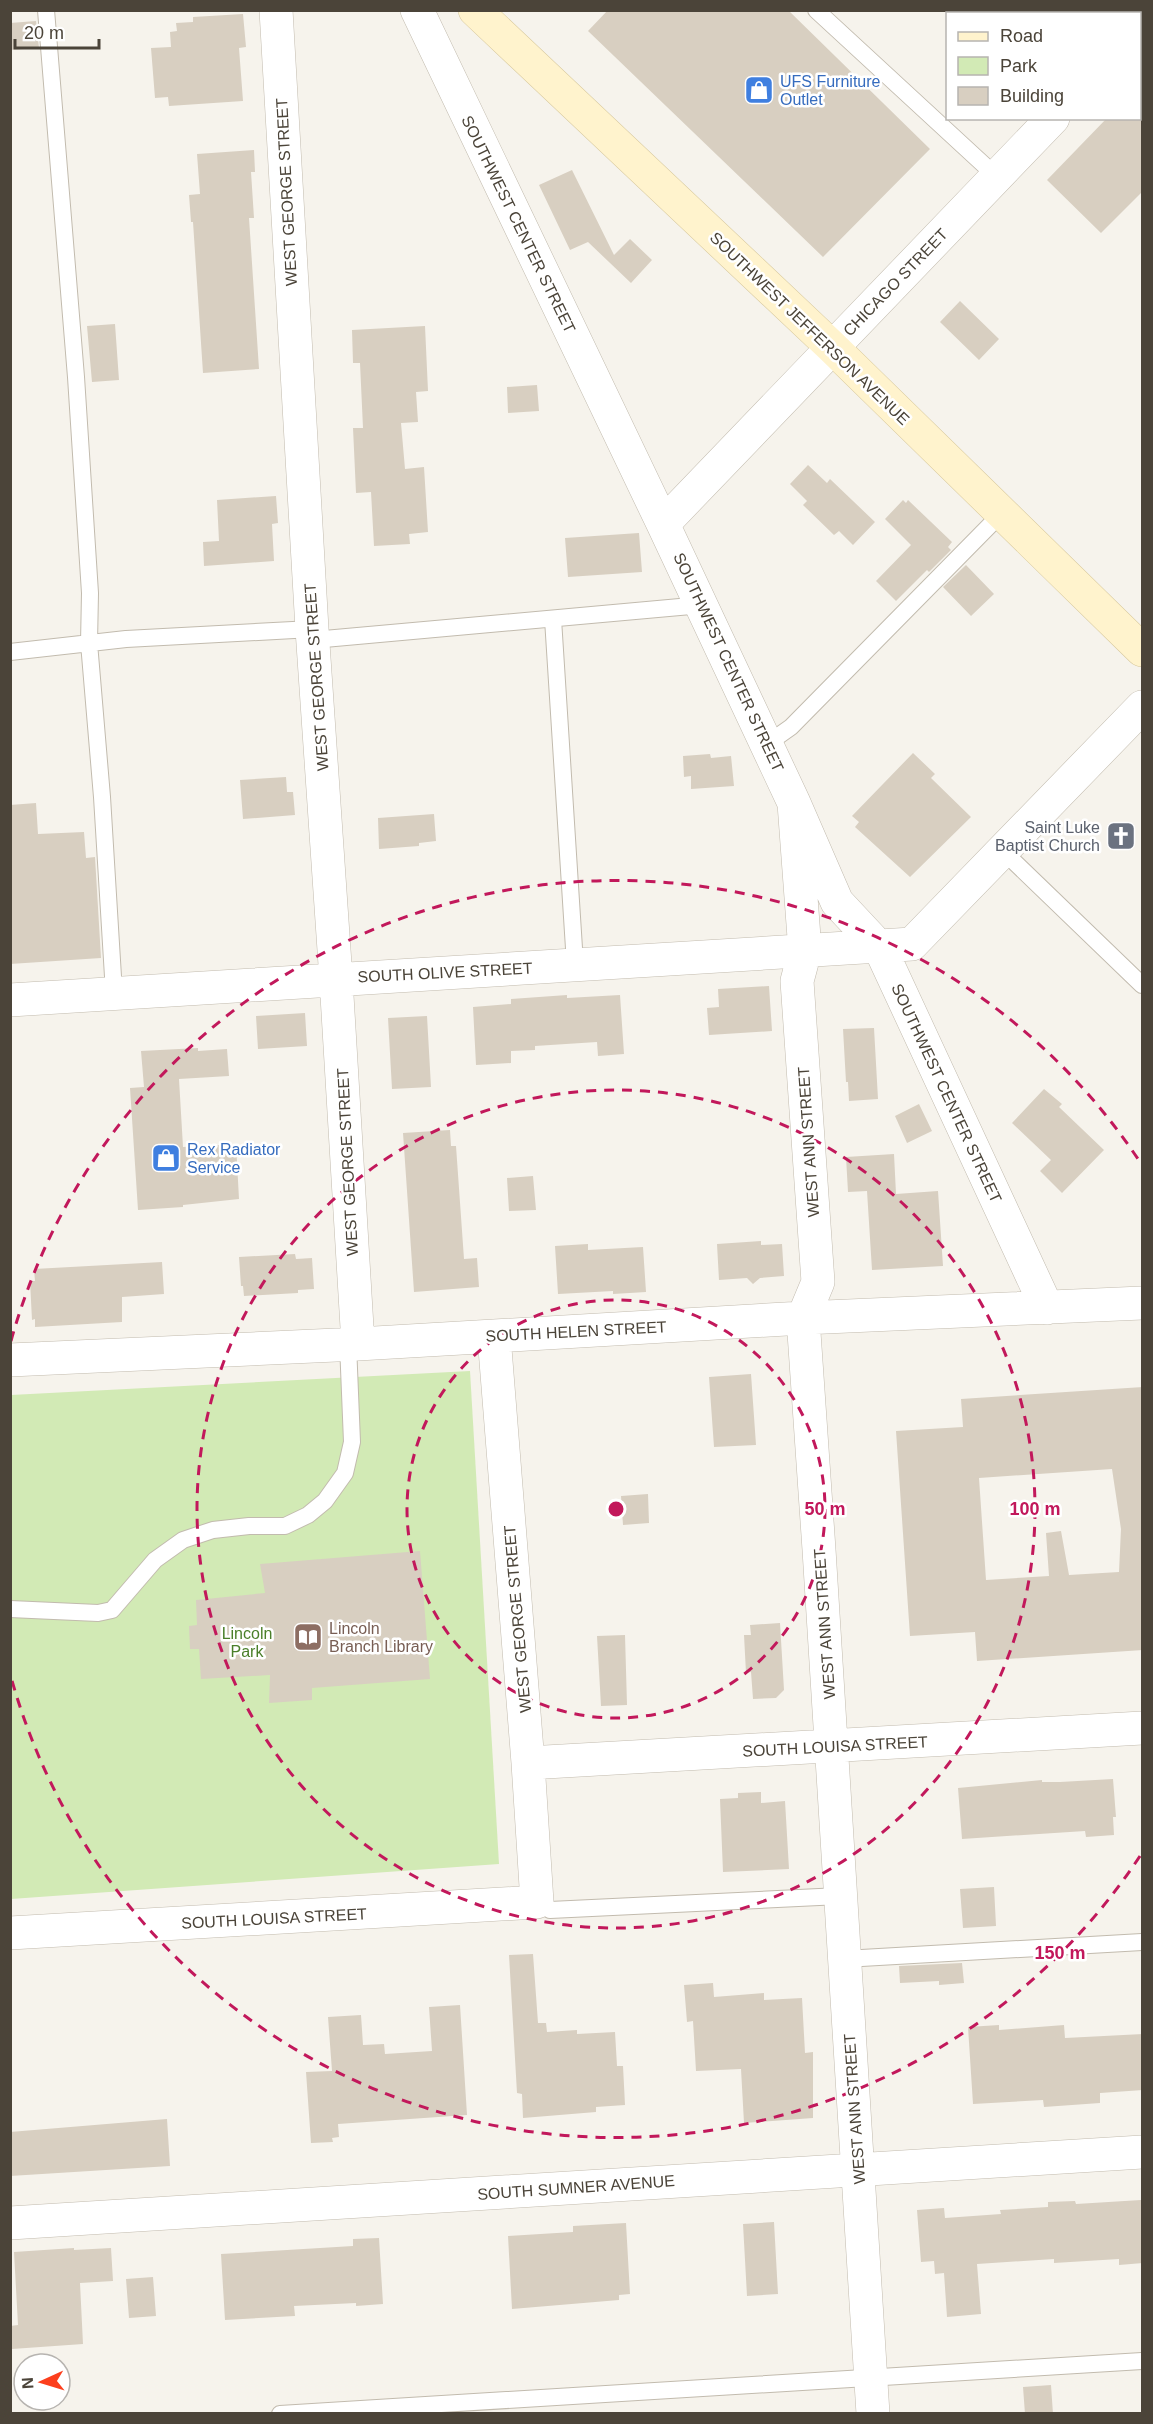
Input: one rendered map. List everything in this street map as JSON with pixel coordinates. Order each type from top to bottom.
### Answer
[{"type":"main road","name":"SOUTHWEST JEFFERSON AVENUE","points":[[475,10],[832,347],[1143,650]]},
{"type":"street","name":"WEST GEORGE STREET","points":[[276,10],[312,635],[336,979],[353,1344]]},
{"type":"street","name":"SOUTHWEST CENTER STREET","points":[[417,10],[702,605],[794,803],[837,902],[880,948],[1047,1308]]},
{"type":"street","name":"CHICAGO STREET","points":[[663,524],[1051,120]]},
{"type":"street","name":"SOUTH OLIVE STREET","points":[[10,1000],[575,964],[880,948],[912,944],[1143,707]]},
{"type":"street","name":"WEST ANN STREET","points":[[794,803],[805,951],[797,981],[818,1282],[803,1317],[833,1746],[840,1896],[873,2414]]},
{"type":"street","name":"SOUTH HELEN STREET","points":[[10,1360],[353,1344],[803,1317],[1143,1303]]},
{"type":"street","name":"WEST GEORGE STREET","points":[[494,1336],[537,1902]]},
{"type":"street","name":"SOUTH LOUISA STREET","points":[[528,1763],[1143,1728]]},
{"type":"street","name":"SOUTH LOUISA STREET","points":[[10,1933],[537,1902]]},
{"type":"street","name":"SOUTH SUMNER AVENUE","points":[[10,2223],[1143,2152]]},
{"type":"lane","points":[[46,10],[76,377],[90,593],[90,643],[114,993]]},
{"type":"lane","points":[[816,10],[996,176]]},
{"type":"lane","points":[[767,744],[791,727],[1002,513]]},
{"type":"lane","points":[[10,652],[90,643],[312,635],[553,619],[702,605]]},
{"type":"lane","points":[[553,619],[575,964]]},
{"type":"lane","points":[[1003,851],[1143,984]]},
{"type":"lane","points":[[10,1610],[98,1613],[112,1610],[156,1560],[183,1540],[213,1530],[249,1526],[285,1526],[308,1515],[325,1501],[345,1473],[352,1442],[353,1344]]},
{"type":"lane","points":[[537,1902],[550,1910],[840,1896]]},
{"type":"lane","points":[[844,1959],[1143,1942]]},
{"type":"lane","points":[[280,2414],[1143,2361]]},
{"type":"green space","name":"Lincoln Park","points":[[470,1371],[499,1864],[11,1899],[11,1395]]},
{"type":"building","name":"UFS Furniture Outlet","points":[[608,10],[788,10],[930,149],[823,257],[588,31]]},
{"type":"building","points":[[243,14],[246,47],[239,48],[243,101],[169,106],[168,97],[155,98],[151,48],[171,47],[170,32],[177,31],[176,23],[193,22],[193,17]]},
{"type":"building","points":[[36,21],[39,48],[10,50],[10,23]]},
{"type":"building","points":[[1143,118],[1143,191],[1101,233],[1047,180],[1105,120],[1141,120]]},
{"type":"building","points":[[254,150],[255,172],[251,172],[254,218],[249,218],[259,369],[203,373],[193,222],[191,222],[189,195],[200,194],[197,154]]},
{"type":"building","points":[[572,170],[614,255],[630,239],[652,260],[631,283],[588,242],[570,250],[539,185]]},
{"type":"building","points":[[960,301],[999,339],[979,360],[940,322]]},
{"type":"building","points":[[115,324],[119,380],[92,382],[87,326]]},
{"type":"building","points":[[425,326],[428,391],[416,392],[418,422],[401,423],[405,469],[424,467],[428,532],[409,534],[410,544],[374,546],[371,492],[356,493],[353,428],[363,428],[360,363],[353,363],[352,330]]},
{"type":"building","points":[[537,385],[539,411],[508,413],[507,387]]},
{"type":"building","points":[[808,465],[827,483],[830,479],[875,522],[853,545],[839,531],[834,535],[803,505],[807,501],[790,484]]},
{"type":"building","points":[[276,496],[278,523],[272,524],[274,561],[204,566],[203,542],[219,541],[217,500]]},
{"type":"building","points":[[903,500],[906,503],[908,500],[952,542],[948,547],[951,550],[896,601],[876,581],[911,545],[885,519]]},
{"type":"building","points":[[639,533],[642,572],[568,577],[565,538]]},
{"type":"building","points":[[966,565],[994,594],[971,616],[943,587]]},
{"type":"building","points":[[913,753],[935,774],[931,778],[971,817],[910,877],[855,827],[859,822],[852,816]]},
{"type":"building","points":[[710,754],[711,758],[731,756],[734,786],[691,789],[691,776],[684,777],[683,756]]},
{"type":"building","points":[[286,777],[287,792],[293,792],[295,815],[243,819],[240,780]]},
{"type":"building","points":[[36,803],[38,834],[84,832],[86,858],[95,857],[101,958],[10,964],[10,805]]},
{"type":"building","points":[[434,814],[436,841],[419,843],[419,846],[379,849],[378,818]]},
{"type":"building","points":[[769,986],[772,1031],[709,1035],[707,1008],[719,1007],[718,989]]},
{"type":"building","points":[[567,995],[567,998],[620,995],[624,1054],[598,1056],[597,1042],[535,1046],[535,1050],[511,1051],[511,1063],[476,1065],[473,1007],[511,1004],[511,999]]},
{"type":"building","points":[[305,1013],[307,1046],[258,1049],[256,1016]]},
{"type":"building","points":[[427,1016],[431,1087],[392,1089],[388,1018]]},
{"type":"building","points":[[874,1028],[878,1099],[849,1101],[843,1029]]},
{"type":"building","points":[[198,1048],[198,1051],[227,1049],[229,1076],[179,1079],[183,1147],[236,1144],[239,1199],[183,1205],[183,1207],[138,1210],[130,1088],[144,1087],[141,1051]]},
{"type":"building","points":[[1044,1089],[1062,1104],[1059,1107],[1104,1150],[1062,1193],[1040,1171],[1051,1160],[1012,1123]]},
{"type":"building","points":[[919,1104],[932,1131],[907,1143],[895,1116]]},
{"type":"building","points":[[450,1130],[451,1146],[456,1146],[464,1259],[477,1258],[479,1287],[414,1292],[403,1133]]},
{"type":"building","points":[[894,1154],[896,1194],[938,1191],[943,1266],[872,1270],[867,1191],[848,1192],[846,1157]]},
{"type":"building","points":[[533,1176],[536,1210],[509,1211],[507,1178]]},
{"type":"building","points":[[761,1241],[761,1245],[782,1244],[784,1276],[760,1278],[753,1284],[747,1278],[719,1280],[717,1244]]},
{"type":"building","points":[[588,1244],[588,1250],[643,1247],[646,1292],[558,1294],[555,1246]]},
{"type":"building","points":[[295,1254],[296,1259],[312,1258],[314,1289],[298,1290],[298,1293],[244,1296],[239,1257]]},
{"type":"building","points":[[162,1262],[164,1294],[122,1297],[122,1322],[35,1327],[35,1319],[32,1320],[30,1281],[35,1281],[34,1269]]},
{"type":"building","points":[[751,1374],[756,1445],[714,1447],[709,1377]]},
{"type":"building","points":[[1143,1387],[1143,1650],[977,1661],[975,1632],[910,1636],[896,1431],[963,1427],[961,1399]],"holes":[[[1112,1469],[1121,1529],[1119,1572],[1069,1575],[1061,1531],[1046,1533],[1049,1576],[986,1580],[979,1478]]]},
{"type":"building","points":[[648,1494],[649,1523],[623,1525],[621,1496]]},
{"type":"building","name":"Lincoln Branch Library","points":[[420,1551],[430,1679],[312,1688],[312,1700],[269,1703],[270,1675],[201,1679],[199,1649],[190,1649],[189,1626],[197,1625],[196,1600],[265,1593],[260,1564]]},
{"type":"building","points":[[780,1623],[784,1690],[776,1698],[753,1699],[751,1672],[746,1673],[744,1635],[751,1635],[750,1625]]},
{"type":"building","points":[[625,1635],[627,1705],[601,1706],[597,1636]]},
{"type":"building","points":[[1113,1779],[1116,1817],[1113,1817],[1114,1835],[1086,1837],[1085,1831],[962,1839],[958,1788],[1042,1780],[1042,1782],[1060,1782]]},
{"type":"building","points":[[761,1792],[761,1803],[785,1801],[789,1869],[723,1872],[720,1799],[738,1798],[738,1793]]},
{"type":"building","points":[[994,1887],[996,1926],[963,1928],[960,1889]]},
{"type":"building","points":[[533,1954],[538,2023],[546,2023],[547,2032],[577,2030],[577,2034],[615,2032],[617,2066],[623,2066],[625,2105],[596,2107],[596,2112],[523,2118],[522,2094],[517,2093],[509,1955]]},
{"type":"building","points":[[962,1963],[964,1983],[939,1985],[939,1981],[900,1983],[899,1966]]},
{"type":"building","points":[[713,1983],[714,1997],[764,1993],[764,2000],[802,1998],[805,2053],[813,2052],[813,2118],[744,2123],[741,2069],[696,2071],[693,2021],[687,2022],[684,1985]]},
{"type":"building","points":[[460,2005],[467,2115],[338,2124],[339,2137],[332,2138],[333,2142],[311,2143],[306,2072],[332,2071],[328,2017],[361,2015],[363,2045],[384,2044],[385,2054],[432,2051],[429,2007]]},
{"type":"building","points":[[999,2025],[999,2030],[1064,2025],[1065,2038],[1143,2034],[1143,2090],[1100,2093],[1100,2103],[1044,2107],[1043,2100],[973,2104],[968,2027]]},
{"type":"building","points":[[167,2119],[170,2166],[10,2176],[10,2132]]},
{"type":"building","points":[[1141,2200],[1143,2263],[1119,2265],[1119,2259],[1054,2263],[1054,2259],[977,2264],[981,2314],[947,2317],[944,2273],[935,2274],[934,2261],[921,2262],[917,2210],[944,2208],[945,2218],[1001,2214],[1000,2210],[1048,2207],[1048,2202],[1075,2201],[1076,2204]]},
{"type":"building","points":[[774,2222],[778,2294],[747,2296],[743,2224]]},
{"type":"building","points":[[626,2223],[630,2294],[619,2295],[619,2300],[512,2309],[508,2236],[573,2232],[573,2226]]},
{"type":"building","points":[[379,2238],[383,2304],[294,2306],[295,2316],[225,2320],[221,2254],[353,2246],[353,2239]]},
{"type":"building","points":[[74,2248],[74,2250],[111,2248],[113,2281],[80,2283],[83,2344],[12,2349],[10,2326],[18,2325],[14,2252]]},
{"type":"building","points":[[153,2277],[156,2316],[129,2318],[126,2279]]},
{"type":"building","points":[[1051,2385],[1053,2414],[1025,2414],[1023,2387]]},
{"type":"place","name":"UFS Furniture Outlet","points":[[759,90]]},
{"type":"place","name":"Saint Luke Baptist Church","points":[[1121,836]]},
{"type":"place","name":"Rex Radiator Service","points":[[166,1158]]},
{"type":"place","name":"Lincoln Branch Library","points":[[308,1637]]}]
